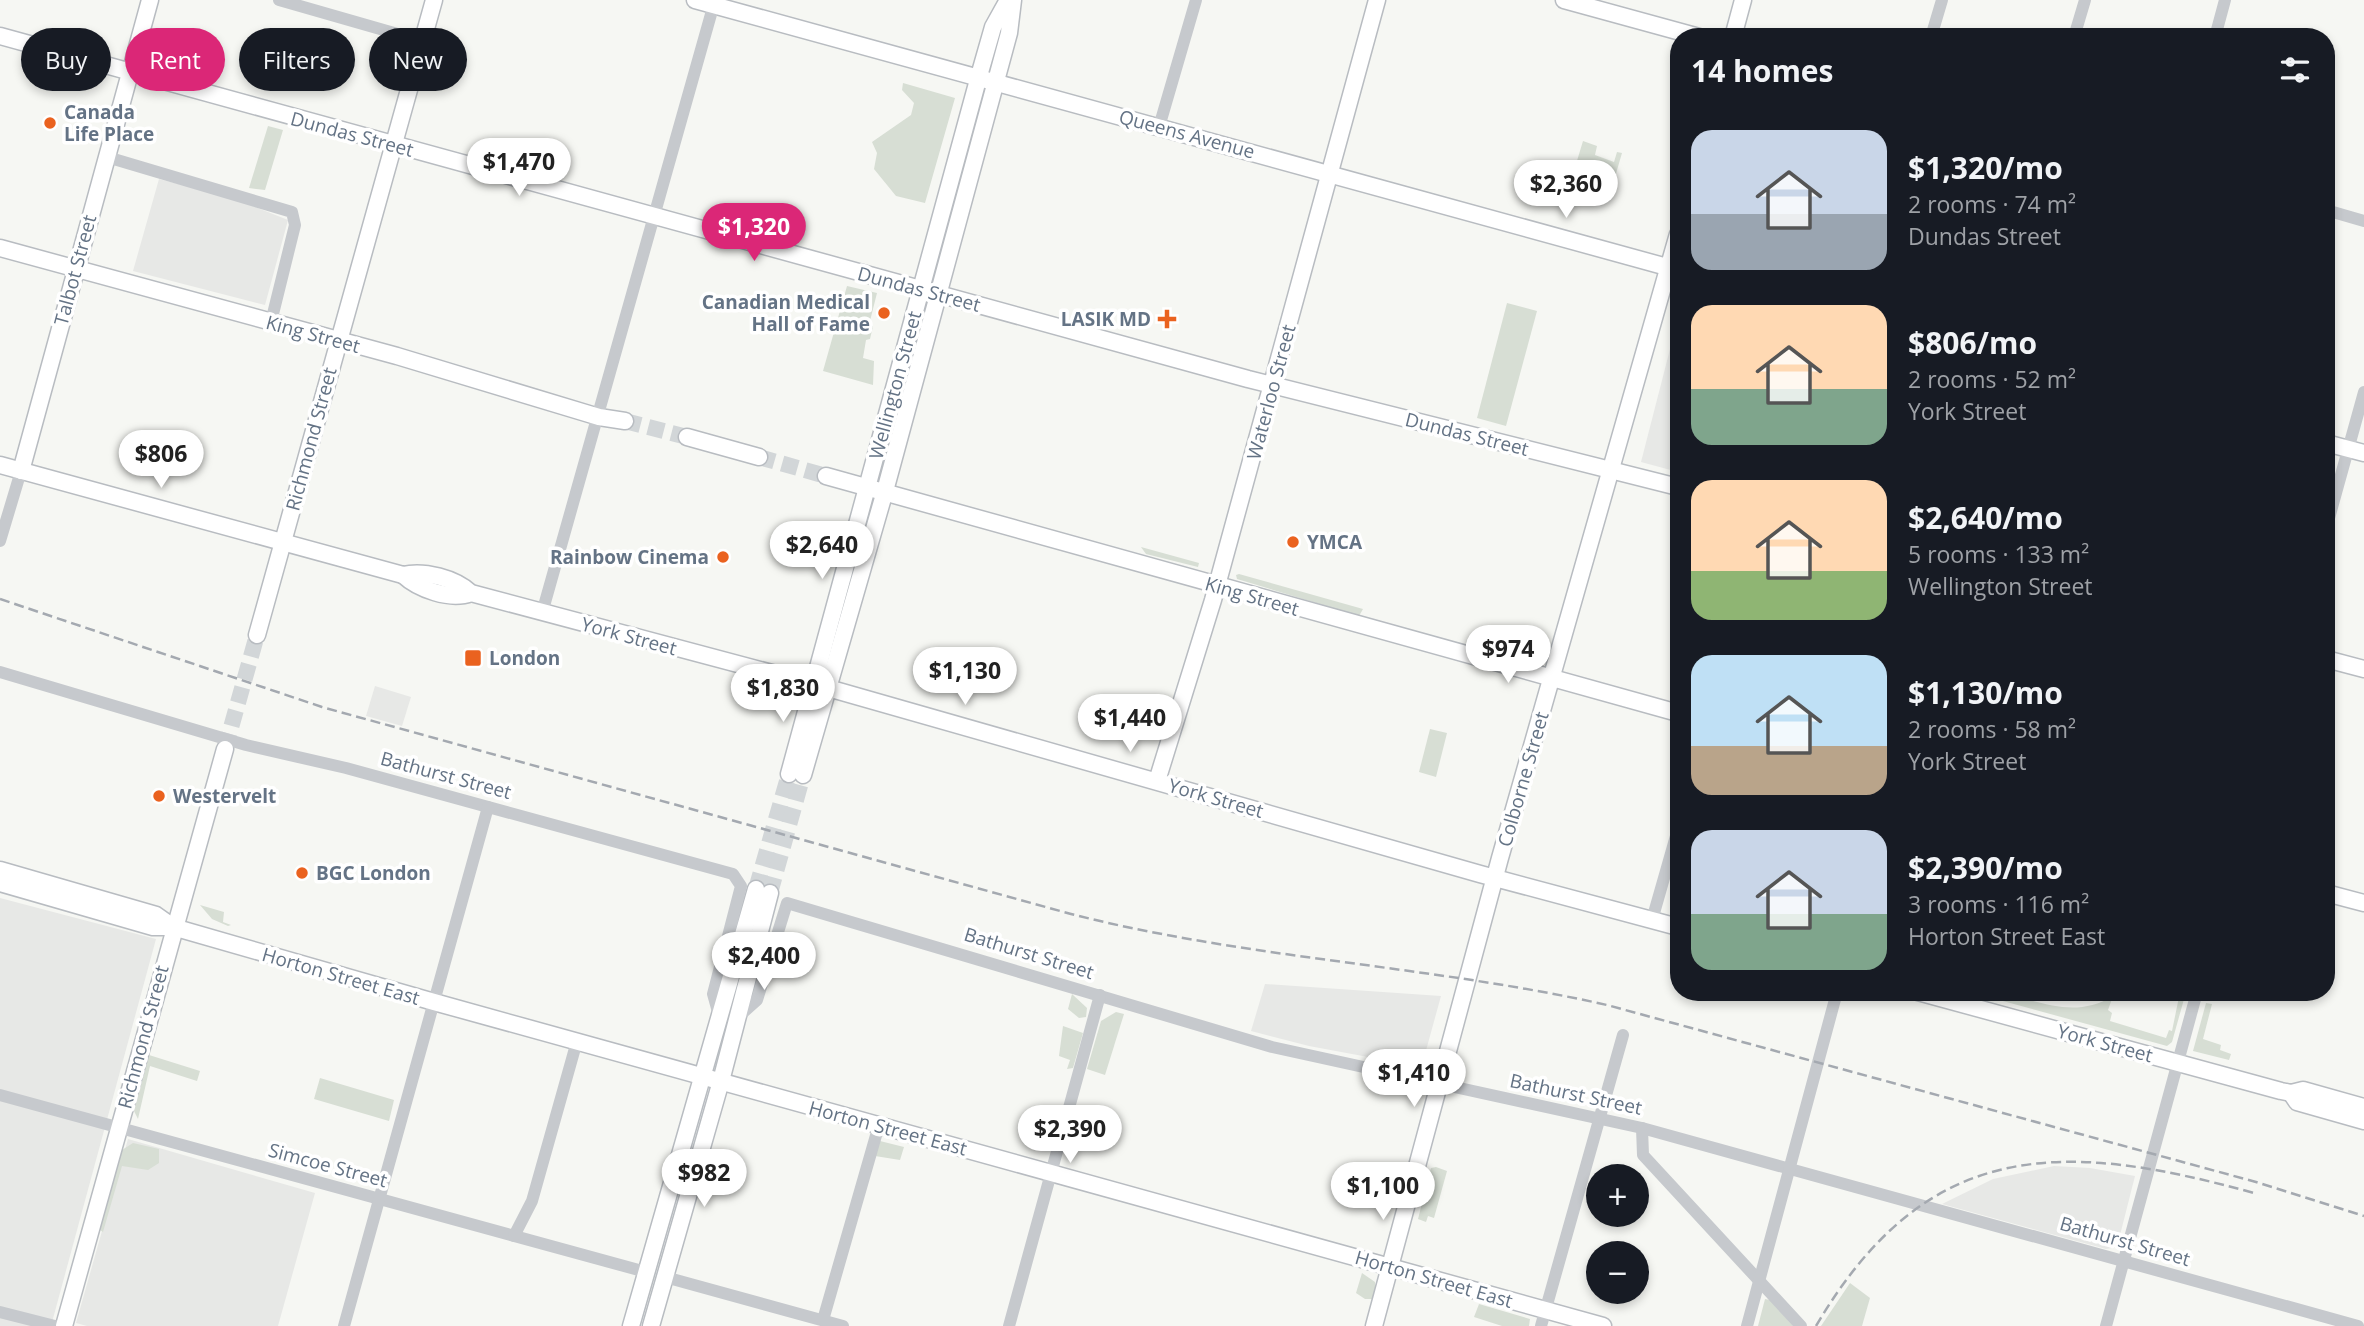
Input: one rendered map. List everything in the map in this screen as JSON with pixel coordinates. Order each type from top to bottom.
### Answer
[{"type":"main road","name":"Talbot Street","points":[[142,28],[150,0]]},
{"type":"main road","name":"Richmond Street","points":[[426,28],[434,0]]},
{"type":"main road","name":"Queens Avenue","points":[[695,0],[714,2],[1670,268]]},
{"type":"main road","name":"Wellington Street","points":[[820,686],[821,652],[979,76],[993,27],[1011,0]]},
{"type":"main road","name":"Wellington Street","points":[[796,774],[820,686],[886,491],[1009,33],[1011,0]]},
{"type":"main road","name":"Waterloo Street","points":[[1157,781],[1216,585],[1377,0]]},
{"type":"main road","points":[[1564,0],[1670,29]]},
{"type":"main road","points":[[1735,28],[1743,0]]},
{"type":"main road","name":"Dundas Street","points":[[0,36],[125,72]]},
{"type":"main road","name":"Talbot Street","points":[[21,471],[74,268],[125,91]]},
{"type":"main road","name":"Dundas Street","points":[[196,91],[1272,384],[1670,485]]},
{"type":"main road","name":"Richmond Street","points":[[257,635],[408,91]]},
{"type":"main road","name":"King Street","points":[[0,248],[271,322],[599,417],[625,421]]},
{"type":"main road","name":"Colborne Street","points":[[1374,1326],[1551,678],[1670,279]]},
{"type":"main road","points":[[687,437],[759,457]]},
{"type":"main road","points":[[2335,446],[2364,453]]},
{"type":"main road","name":"York Street","points":[[0,465],[403,575],[416,572],[461,584],[471,593],[820,686],[1495,878],[1670,925]]},
{"type":"main road","name":"King Street","points":[[826,475],[1670,711]]},
{"type":"main road","points":[[783,676],[806,668],[821,652]]},
{"type":"main road","points":[[2335,661],[2364,669]]},
{"type":"main road","name":"Richmond Street","points":[[64,1326],[173,927],[225,749]]},
{"type":"main road","name":"Horton Street East","points":[[0,870],[156,915],[173,927]]},
{"type":"main road","name":"Horton Street East","points":[[0,883],[153,927],[173,927],[434,1002],[1391,1265],[1543,1318],[1603,1326]]},
{"type":"main road","points":[[631,1326],[720,1020],[763,891],[738,1017],[651,1326]]},
{"type":"main road","points":[[2335,895],[2364,903]]},
{"type":"main road","name":"York Street","points":[[1951,1001],[2291,1093],[2303,1090],[2364,1107]]},
{"type":"main road","name":"York Street","points":[[2291,1093],[2297,1102],[2364,1121]]},
{"type":"street","points":[[279,0],[377,28]]},
{"type":"street","points":[[1159,127],[1196,0]]},
{"type":"street","points":[[1934,28],[1942,0]]},
{"type":"street","points":[[2077,28],[2085,0]]},
{"type":"street","points":[[2217,28],[2225,0]]},
{"type":"street","points":[[542,613],[714,2]]},
{"type":"street","points":[[107,157],[292,212],[295,225],[271,322]]},
{"type":"street","points":[[2335,213],[2364,221]]},
{"type":"street","points":[[2335,495],[2364,392]]},
{"type":"street","name":"Talbot Street","points":[[0,541],[21,471]]},
{"type":"street","name":"Bathurst Street","points":[[0,672],[246,745],[332,764],[733,874],[740,881],[741,890],[713,994],[720,1020]]},
{"type":"street","points":[[344,1326],[488,807]]},
{"type":"street","points":[[1652,920],[1670,857]]},
{"type":"street","name":"Bathurst Street","points":[[738,1017],[757,1000],[787,903],[1272,1047],[1643,1128],[2358,1326]]},
{"type":"street","points":[[1009,1326],[1100,995]]},
{"type":"street","points":[[1747,1326],[1835,1001]]},
{"type":"street","points":[[2106,1326],[2194,1001]]},
{"type":"street","points":[[1543,1318],[1623,1035]]},
{"type":"street","points":[[514,1236],[532,1201],[577,1041]]},
{"type":"street","name":"Simcoe Street","points":[[0,1095],[646,1272]]},
{"type":"street","points":[[822,1320],[879,1125]]},
{"type":"street","points":[[1643,1128],[1643,1155],[1801,1326]]},
{"type":"street","points":[[665,1277],[843,1326]]},
{"type":"street","points":[[0,1312],[55,1326]]},
{"type":"shaded area","points":[[903,83],[955,98],[925,203],[896,196],[874,169],[877,153],[872,142],[911,115],[914,103],[902,90]]},
{"type":"shaded area","points":[[268,126],[283,130],[265,190],[249,188]]},
{"type":"shaded area","points":[[1583,141],[1597,146],[1595,155],[1614,162],[1617,152],[1622,153],[1610,194],[1605,192],[1606,185],[1573,174]]},
{"type":"shaded area","points":[[159,179],[233,198],[288,220],[265,305],[133,271]]},
{"type":"shaded area","points":[[847,286],[877,293],[869,325],[873,326],[870,339],[866,340],[863,358],[874,361],[873,385],[823,371]]},
{"type":"shaded area","points":[[1507,303],[1537,311],[1506,426],[1477,418]]},
{"type":"shaded area","points":[[1670,349],[1670,470],[1641,462]]},
{"type":"shaded area","points":[[1141,547],[1199,563],[1198,567],[1146,554]]},
{"type":"shaded area","points":[[1236,575],[1363,609],[1359,616],[1237,579]]},
{"type":"shaded area","points":[[375,686],[411,697],[402,726],[366,716]]},
{"type":"shaded area","points":[[1430,729],[1447,733],[1436,777],[1419,772]]},
{"type":"shaded area","points":[[0,898],[156,939],[51,1326],[0,1326]]},
{"type":"shaded area","points":[[200,905],[224,912],[223,922],[231,925],[212,919]]},
{"type":"shaded area","points":[[1265,984],[1441,996],[1422,1065],[1309,1046],[1251,1031]]},
{"type":"shaded area","points":[[1072,994],[1087,1008],[1086,1017],[1079,1018],[1068,1009]]},
{"type":"shaded area","points":[[2003,1001],[2033,1001],[2072,1008],[2111,1001],[2108,1010],[2112,1013],[2110,1021],[2166,1038],[2169,1030],[2172,1031],[2178,1001],[2183,1001],[2172,1042],[2167,1046]]},
{"type":"shaded area","points":[[2206,1003],[2212,1004],[2203,1039],[2221,1045],[2220,1050],[2231,1054],[2229,1060],[2193,1051]]},
{"type":"shaded area","points":[[1116,1012],[1124,1014],[1105,1075],[1087,1069],[1101,1021]]},
{"type":"shaded area","points":[[1063,1026],[1083,1033],[1073,1068],[1067,1069],[1070,1060],[1059,1056]]},
{"type":"shaded area","points":[[149,1055],[200,1071],[197,1081],[150,1066],[138,1119],[134,1111]]},
{"type":"shaded area","points":[[320,1078],[394,1100],[389,1121],[314,1099]]},
{"type":"shaded area","points":[[128,1139],[315,1193],[278,1326],[87,1326],[76,1323]]},
{"type":"shaded area","points":[[880,1141],[904,1147],[900,1160],[875,1156]]},
{"type":"shaded area","points":[[133,1143],[159,1149],[159,1163],[148,1170],[122,1166],[103,1232],[100,1230],[122,1150]]},
{"type":"shaded area","points":[[2054,1166],[2090,1168],[2135,1176],[2117,1247],[2106,1249],[1942,1204],[1993,1179]]},
{"type":"shaded area","points":[[1431,1168],[1447,1171],[1434,1218],[1428,1216],[1426,1222],[1418,1219]]},
{"type":"shaded area","points":[[1362,1273],[1375,1282],[1376,1299],[1365,1299],[1356,1293]]},
{"type":"shaded area","points":[[1850,1283],[1870,1298],[1862,1326],[1821,1326]]},
{"type":"shaded area","points":[[1765,1299],[1770,1300],[1793,1326],[1758,1326]]},
{"type":"shaded area","points":[[1479,1304],[1530,1319],[1529,1326],[1502,1326],[1474,1317]]},
{"type":"tunnel","points":[[625,421],[687,437]]},
{"type":"tunnel","points":[[759,457],[826,476]]},
{"type":"tunnel","points":[[225,749],[257,635]]},
{"type":"tunnel","points":[[756,889],[789,774]]},
{"type":"tunnel","points":[[770,893],[803,775]]},
{"type":"railway","points":[[0,599],[322,707],[1071,914],[1204,942],[1473,980],[1607,1005],[2256,1182],[2364,1216]]},
{"type":"railway","points":[[1816,1326],[1859,1264],[1904,1218],[1953,1187],[2005,1169],[2060,1162],[2120,1165],[2185,1176],[2254,1193]]},
{"type":"place","name":"Canada Life Place","points":[[50,123]]},
{"type":"place","name":"Canadian Medical Hall of Fame","points":[[884,313]]},
{"type":"place","name":"LASIK MD","points":[[1167,319]]},
{"type":"place","name":"YMCA","points":[[1293,542]]},
{"type":"place","name":"Rainbow Cinema","points":[[723,557]]},
{"type":"place","name":"London","points":[[473,658]]},
{"type":"place","name":"Westervelt","points":[[159,796]]},
{"type":"place","name":"BGC London","points":[[302,873]]}]
